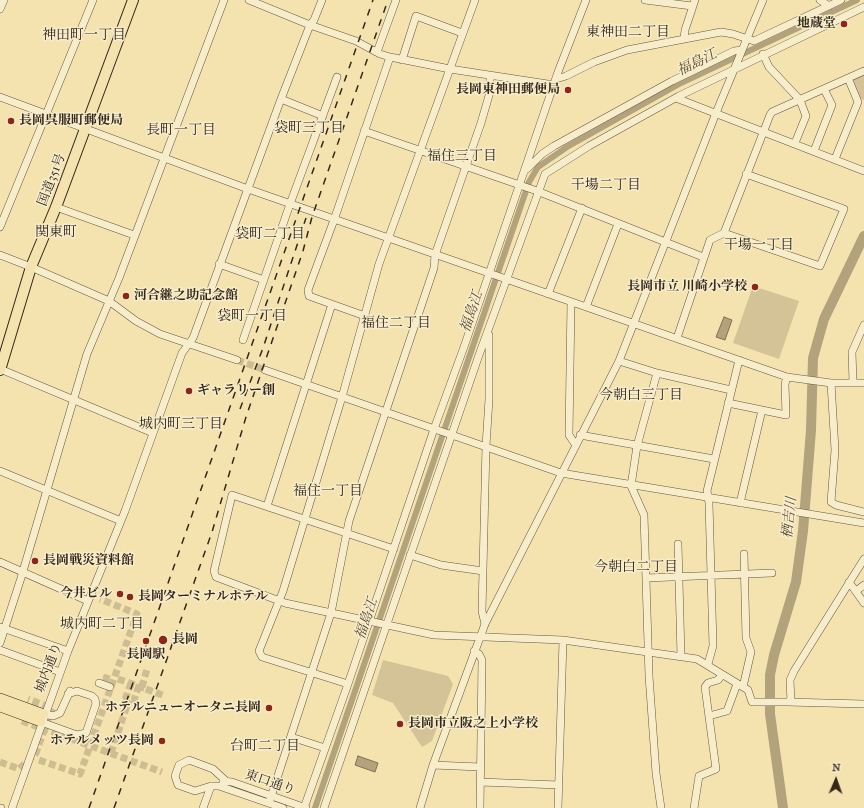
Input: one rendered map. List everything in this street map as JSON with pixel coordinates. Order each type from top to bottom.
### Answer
[{"type":"highway","name":"国道351号","points":[[0,369],[31,267],[56,207],[133,0]]},
{"type":"main road","points":[[0,698],[43,718]]},
{"type":"main road","points":[[0,707],[43,718]]},
{"type":"street","points":[[0,9],[4,0]]},
{"type":"street","points":[[0,227],[93,0]]},
{"type":"street","points":[[0,644],[2,628],[23,572],[87,354],[109,302],[224,0]]},
{"type":"street","points":[[249,0],[310,25],[356,41],[390,57],[490,76],[555,82],[610,55],[627,50],[725,32],[754,41],[841,0]]},
{"type":"street","name":"城内通り","points":[[12,808],[60,672],[121,521],[182,353],[193,338],[281,99],[310,25],[314,20],[322,0]]},
{"type":"street","points":[[377,52],[396,0]]},
{"type":"street","points":[[348,684],[262,657],[259,651],[266,630],[280,600],[305,520],[342,397],[379,264],[475,0]]},
{"type":"street","points":[[304,808],[371,621],[394,549],[521,185],[522,177],[555,82],[586,0]]},
{"type":"street","points":[[645,0],[694,3],[684,39]]},
{"type":"street","points":[[420,808],[433,765],[479,638],[575,444],[618,361],[740,52],[748,38],[763,0]]},
{"type":"street","points":[[820,0],[829,6]]},
{"type":"street","points":[[324,808],[384,625],[410,555],[450,434],[489,327],[535,190],[542,179],[549,170],[676,98],[763,54],[864,6]]},
{"type":"street","points":[[402,60],[416,16],[462,33]]},
{"type":"street","points":[[522,177],[533,161],[554,146],[672,81],[734,51],[740,52]]},
{"type":"street","points":[[763,54],[769,67],[800,100],[806,116],[795,143]]},
{"type":"street","points":[[365,316],[309,296],[308,290],[334,220],[390,57]]},
{"type":"street","points":[[677,338],[703,257],[710,240],[724,233],[763,131],[772,112],[864,71]]},
{"type":"street","points":[[267,802],[291,737],[331,613],[347,534],[434,268],[435,255],[490,92],[490,76]]},
{"type":"street","points":[[243,340],[290,204],[337,77]]},
{"type":"street","points":[[835,159],[861,103],[848,78]]},
{"type":"street","points":[[814,151],[832,106],[824,89]]},
{"type":"street","points":[[0,97],[164,159],[334,220],[790,378],[829,382],[864,383]]},
{"type":"street","points":[[676,98],[864,171]]},
{"type":"street","points":[[281,99],[323,116]]},
{"type":"street","points":[[364,131],[535,190],[703,257]]},
{"type":"street","points":[[724,233],[820,266],[844,209],[746,174]]},
{"type":"street","points":[[56,207],[134,235]]},
{"type":"street","points":[[548,294],[582,208]]},
{"type":"street","points":[[586,307],[618,224]]},
{"type":"street","points":[[0,256],[31,267],[109,302],[147,328],[172,339],[237,360]]},
{"type":"street","points":[[220,264],[264,280]]},
{"type":"street","points":[[571,302],[569,435],[575,444]]},
{"type":"street","points":[[267,506],[332,304]]},
{"type":"street","points":[[853,382],[852,352],[864,324]]},
{"type":"street","points":[[485,624],[482,611],[486,446],[489,399],[489,327]]},
{"type":"street","points":[[708,664],[713,646],[707,491],[731,390],[740,360]]},
{"type":"street","points":[[618,361],[657,373],[731,390]]},
{"type":"street","points":[[0,369],[153,433]]},
{"type":"street","points":[[266,370],[561,473],[631,486],[864,523]]},
{"type":"street","points":[[657,373],[637,446],[631,486],[644,516],[648,651],[656,773],[661,808]]},
{"type":"street","points":[[728,403],[786,415],[785,384],[790,378]]},
{"type":"street","points":[[829,382],[835,450],[831,502],[836,505],[864,512]]},
{"type":"street","points":[[740,503],[762,410]]},
{"type":"street","points":[[580,435],[714,459]]},
{"type":"street","points":[[0,471],[121,521]]},
{"type":"street","points":[[394,549],[232,495],[214,570],[216,577],[285,603],[434,635],[479,638],[563,640],[697,659],[708,664],[750,693],[752,702],[864,704]]},
{"type":"street","points":[[678,544],[681,656]]},
{"type":"street","points":[[709,716],[727,711],[740,686],[751,652],[746,638],[744,554]]},
{"type":"street","points":[[410,555],[441,565],[483,572]]},
{"type":"street","points":[[789,702],[790,680],[794,671],[864,559]]},
{"type":"street","points":[[0,562],[88,601]]},
{"type":"street","points":[[646,578],[772,573]]},
{"type":"street","points":[[849,582],[864,603]]},
{"type":"street","points":[[856,592],[864,585]]},
{"type":"street","points":[[2,628],[68,651]]},
{"type":"street","points":[[558,808],[563,640]]},
{"type":"street","points":[[0,650],[60,672]]},
{"type":"street","points":[[474,651],[479,654],[482,660],[480,808]]},
{"type":"street","points":[[694,808],[699,776],[716,769],[706,685],[718,680],[722,674]]},
{"type":"street","points":[[100,683],[110,687]]},
{"type":"street","points":[[77,691],[92,696],[96,704],[86,733],[82,735],[77,735],[43,718],[60,713],[68,694],[77,691]]},
{"type":"street","points":[[291,737],[325,748]]},
{"type":"street","points":[[195,791],[226,781],[213,769],[186,760],[179,765],[175,776],[176,782],[178,785],[195,791],[200,796],[199,808]]},
{"type":"street","points":[[433,765],[480,767]]},
{"type":"street","name":"東口通り","points":[[226,781],[267,802],[304,808]]},
{"type":"street","points":[[480,782],[559,785]]},
{"type":"street","points":[[203,808],[211,786]]},
{"type":"street","name":"東口通り","points":[[211,786],[219,786],[284,808]]},
{"type":"shaded area","points":[[864,74],[864,100],[860,98],[852,82],[853,78]]},
{"type":"shaded area","points":[[753,286],[799,301],[779,359],[733,343]]},
{"type":"shaded area","points":[[724,317],[732,320],[725,340],[716,337]]},
{"type":"shaded area","points":[[383,660],[448,676],[453,684],[432,741],[422,747],[393,703],[372,695]]},
{"type":"shaded area","points":[[358,756],[378,763],[375,772],[355,765]]},
{"type":"waterway","name":"福島江","points":[[315,808],[529,182],[538,167],[567,147],[681,83],[857,0]]},
{"type":"waterway","name":"栖吉川","points":[[783,808],[770,714],[770,675],[774,655],[796,582],[803,531],[811,430],[813,358],[824,319],[864,236]]},
{"type":"tunnel","points":[[237,360],[265,370]]},
{"type":"tunnel","points":[[39,760],[80,774],[137,614],[100,599]]},
{"type":"tunnel","points":[[142,687],[147,669]]},
{"type":"tunnel","points":[[103,677],[113,680]]},
{"type":"tunnel","points":[[118,679],[147,689]]},
{"type":"tunnel","points":[[131,683],[126,697],[134,700],[139,686],[142,683]]},
{"type":"tunnel","points":[[146,689],[165,696]]},
{"type":"tunnel","points":[[0,762],[19,769],[36,753],[52,708],[28,699]]},
{"type":"tunnel","points":[[111,753],[129,700]]},
{"type":"tunnel","points":[[22,721],[162,772]]},
{"type":"railway","points":[[89,808],[373,0]]},
{"type":"railway","points":[[114,808],[212,532],[246,417],[303,251],[312,217],[388,0]]},
{"type":"railway","points":[[240,409],[263,348],[306,218]]},
{"type":"place","name":"地蔵堂","points":[[844,24]]},
{"type":"place","name":"長岡東神田郵便局","points":[[568,90]]},
{"type":"place","name":"長岡呉服町郵便局","points":[[11,121]]},
{"type":"place","name":"長岡市立 川崎小学校","points":[[755,287]]},
{"type":"place","name":"河合継之助記念館","points":[[126,296]]},
{"type":"place","name":"ギャラリー創","points":[[189,391]]},
{"type":"place","name":"長岡戦災資料館","points":[[35,561]]},
{"type":"place","name":"今井ビル","points":[[120,594]]},
{"type":"place","name":"長岡ターミナルホテル","points":[[130,597]]},
{"type":"place","name":"長岡","points":[[163,640]]},
{"type":"place","name":"長岡駅","points":[[146,641]]},
{"type":"place","name":"ホテルニューオータニ長岡","points":[[269,708]]},
{"type":"place","name":"長岡市立阪之上小学校","points":[[400,724]]},
{"type":"place","name":"ホテルメッツ長岡","points":[[162,741]]},
{"type":"district","name":"東神田二丁目","points":[[628,33]]},
{"type":"district","name":"神田町一丁目","points":[[84,36]]},
{"type":"district","name":"袋町三丁目","points":[[309,129]]},
{"type":"district","name":"長町一丁目","points":[[181,131]]},
{"type":"district","name":"福住三丁目","points":[[462,157]]},
{"type":"district","name":"干場二丁目","points":[[606,186]]},
{"type":"district","name":"関東町","points":[[56,233]]},
{"type":"district","name":"袋町二丁目","points":[[270,235]]},
{"type":"district","name":"干場一丁目","points":[[759,246]]},
{"type":"district","name":"袋町一丁目","points":[[252,317]]},
{"type":"district","name":"福住二丁目","points":[[396,324]]},
{"type":"district","name":"今朝白三丁目","points":[[641,396]]},
{"type":"district","name":"城内町三丁目","points":[[181,425]]},
{"type":"district","name":"福住一丁目","points":[[328,492]]},
{"type":"district","name":"今朝白二丁目","points":[[636,568]]},
{"type":"district","name":"城内町二丁目","points":[[102,625]]},
{"type":"district","name":"台町二丁目","points":[[265,747]]}]
